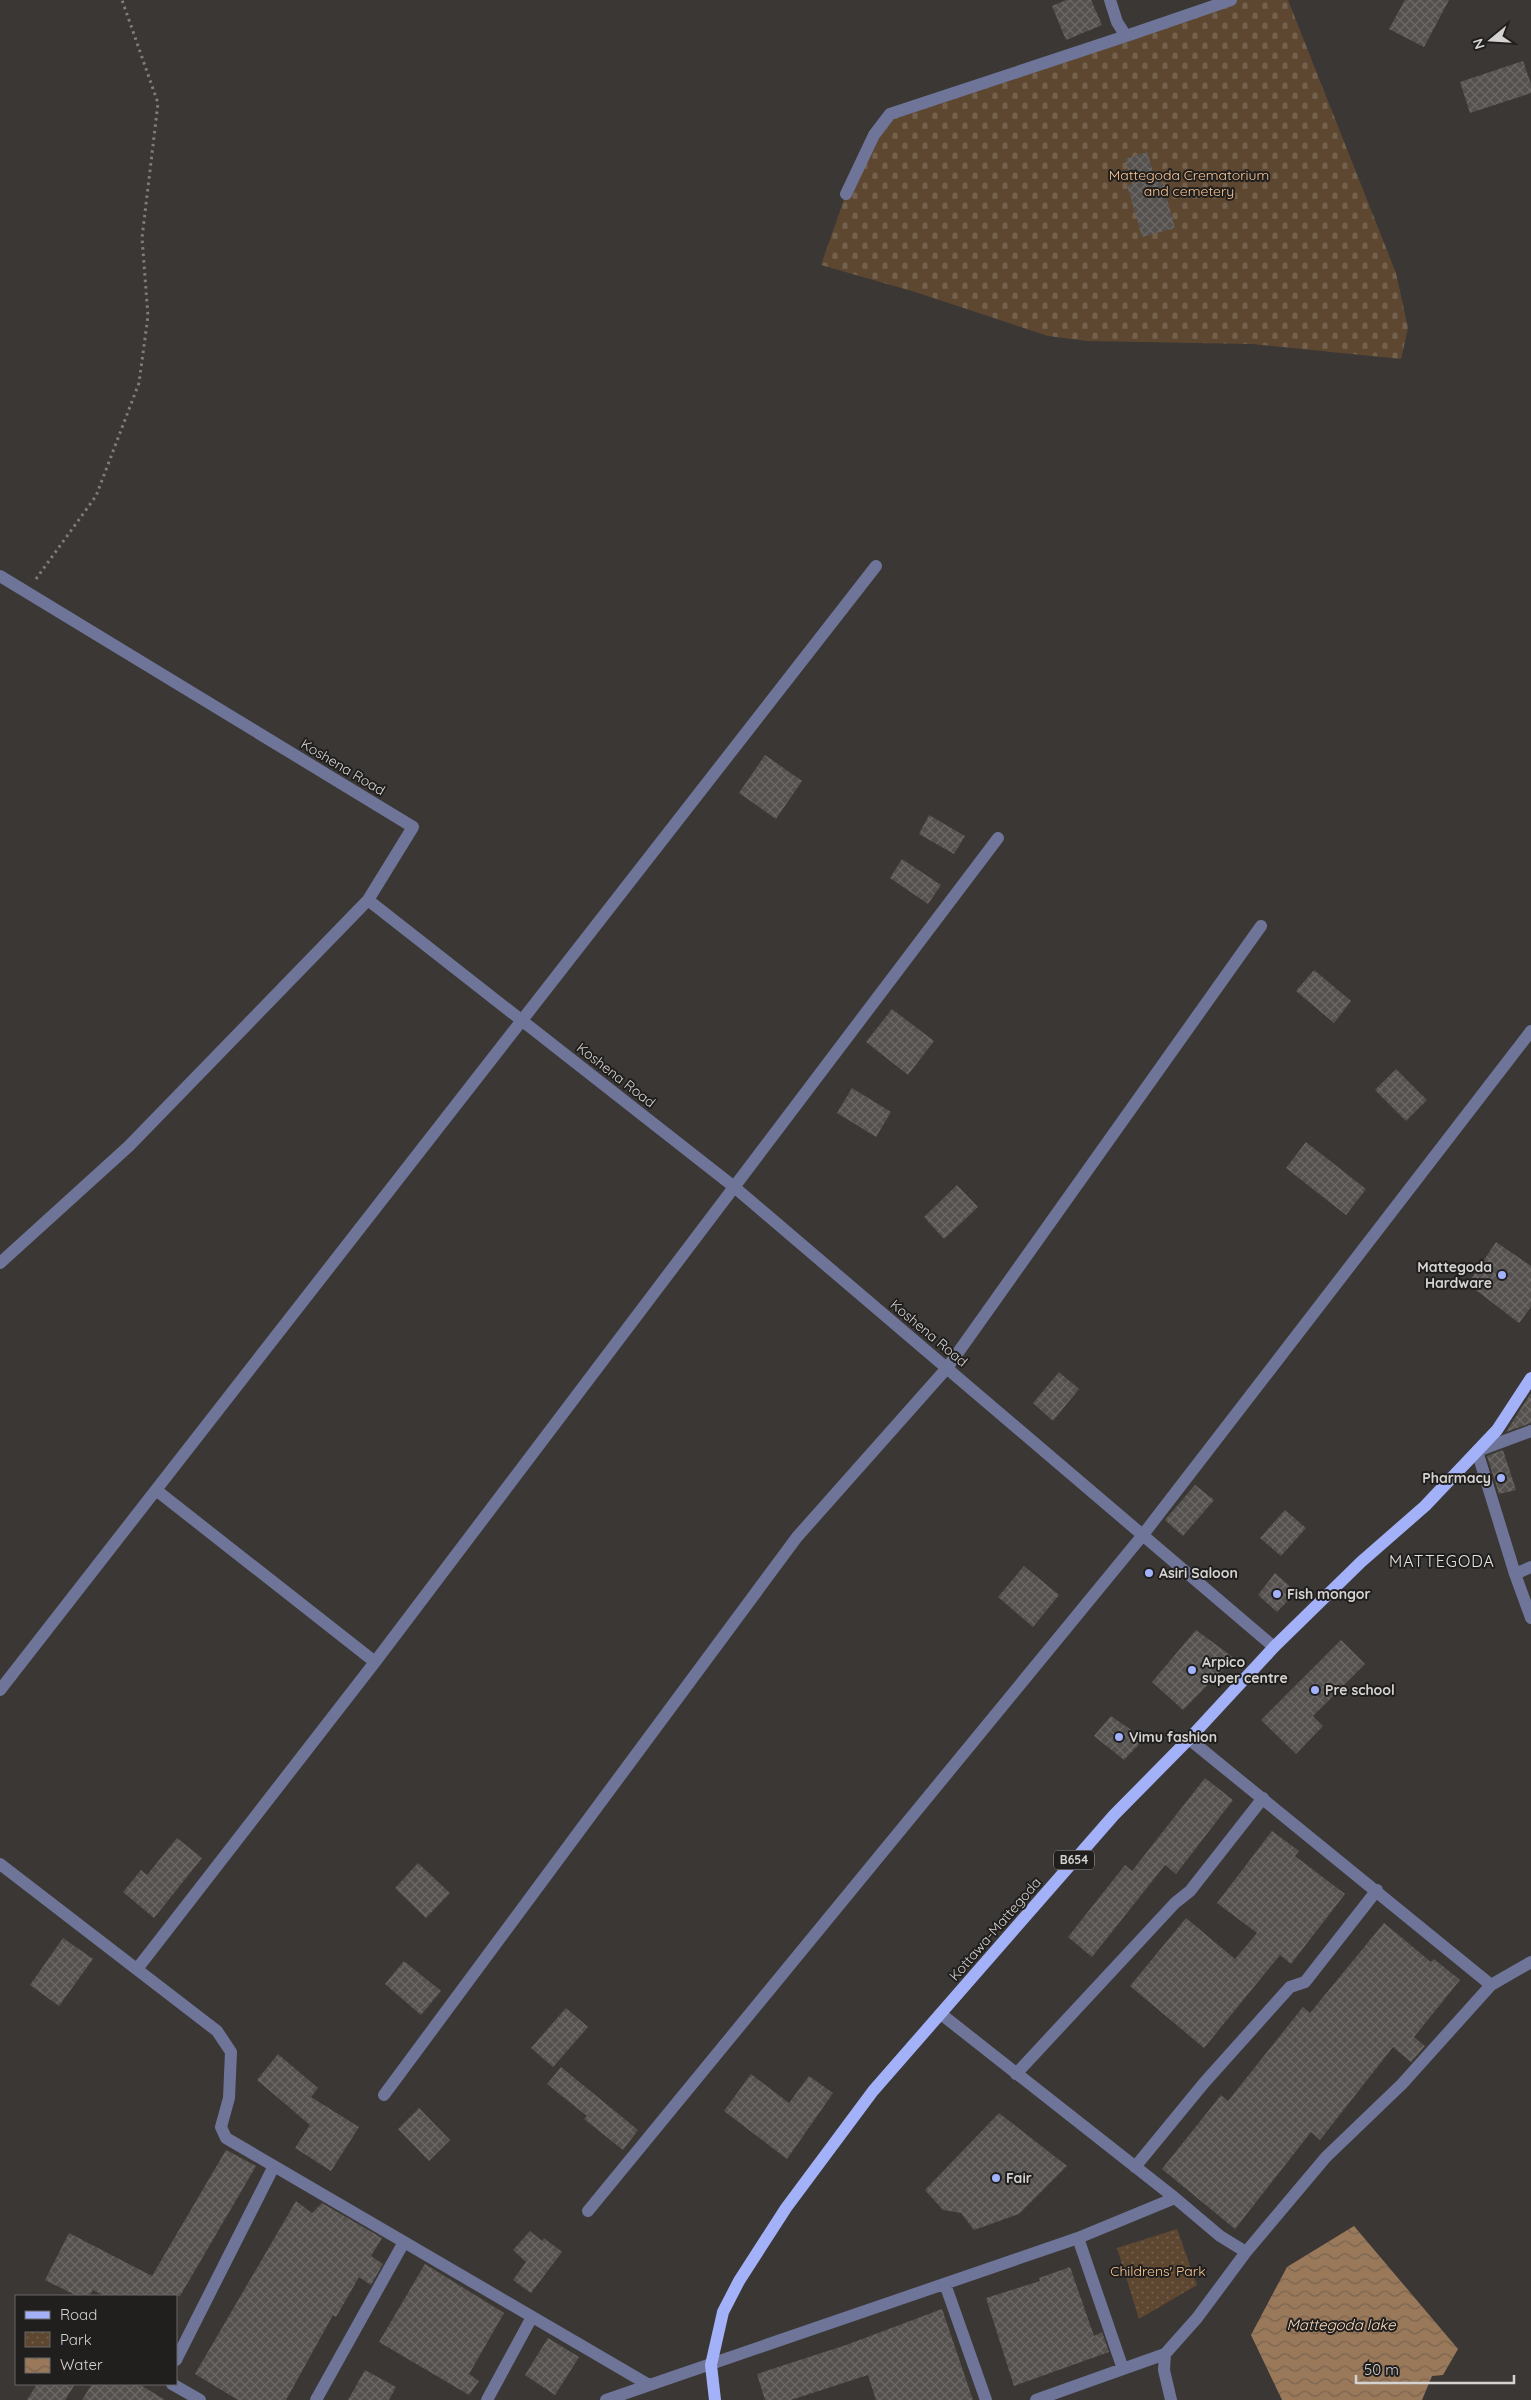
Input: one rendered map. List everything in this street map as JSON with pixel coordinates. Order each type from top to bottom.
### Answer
[{"type":"main road","name":"Kottawa-Mattegoda","points":[[714,2400],[711,2366],[723,2312],[739,2281],[786,2208],[874,2091],[1114,1815],[1189,1739],[1274,1647],[1361,1562],[1425,1506],[1497,1430],[1531,1378]]},
{"type":"street","points":[[1110,0],[1117,22],[1126,36]]},
{"type":"street","points":[[846,194],[874,135],[890,114],[1230,0]]},
{"type":"street","points":[[0,1690],[876,566]]},
{"type":"street","name":"Koshena Road","points":[[0,576],[413,827],[368,900],[733,1186],[1274,1647]]},
{"type":"street","points":[[136,1969],[375,1662],[733,1186],[998,838]]},
{"type":"street","points":[[0,1263],[129,1146],[368,900]]},
{"type":"street","points":[[384,2095],[797,1537],[947,1368],[1261,926]]},
{"type":"street","points":[[588,2211],[1142,1536],[1531,1031]]},
{"type":"street","points":[[1531,1431],[1477,1451],[1514,1574],[1531,1618]]},
{"type":"street","points":[[156,1490],[375,1662]]},
{"type":"street","points":[[1514,1574],[1531,1567]]},
{"type":"street","points":[[1189,1739],[1377,1890],[1491,1985]]},
{"type":"street","points":[[1016,2074],[1174,1903],[1190,1891],[1263,1798]]},
{"type":"street","points":[[0,1864],[218,2032],[231,2052],[229,2098],[221,2127],[226,2138],[649,2385]]},
{"type":"street","points":[[1135,2167],[1204,2083],[1290,1987],[1305,1982],[1377,1890]]},
{"type":"street","points":[[1036,2400],[1165,2354],[1197,2318],[1246,2252],[1326,2157],[1402,2084],[1491,1985],[1531,1962]]},
{"type":"street","points":[[941,2014],[1176,2198],[1220,2236],[1246,2252]]},
{"type":"street","points":[[178,2356],[274,2166]]},
{"type":"street","points":[[606,2400],[711,2366],[1078,2238],[1176,2198]]},
{"type":"street","points":[[1078,2238],[1123,2369]]},
{"type":"street","points":[[316,2400],[404,2242]]},
{"type":"street","points":[[945,2284],[986,2400]]},
{"type":"street","points":[[487,2400],[532,2317]]},
{"type":"street","points":[[1165,2354],[1164,2370],[1171,2400]]},
{"type":"street","points":[[174,2385],[200,2400]]},
{"type":"path","points":[[26,592],[96,496],[139,383],[148,316],[142,238],[158,103],[122,0]]},
{"type":"green space","name":"Mattegoda Crematorium and cemetery","points":[[1231,0],[1288,0],[1396,273],[1408,328],[1401,359],[1252,344],[1087,341],[1048,336],[915,292],[821,265],[846,194],[890,114]]},
{"type":"green space","name":"Childrens' Park","points":[[1177,2229],[1197,2285],[1139,2319],[1117,2248]]},
{"type":"water","name":"Mattegoda lake","points":[[1354,2226],[1458,2349],[1443,2375],[1432,2376],[1422,2400],[1282,2400],[1251,2335],[1287,2267]]},
{"type":"building","points":[[1066,0],[1091,0],[1102,25],[1066,40],[1052,6]]},
{"type":"building","points":[[1405,0],[1449,0],[1424,47],[1389,29]]},
{"type":"building","points":[[1523,61],[1531,84],[1531,93],[1470,113],[1460,82]]},
{"type":"building","points":[[1147,152],[1155,178],[1161,176],[1175,228],[1142,237],[1127,185],[1132,184],[1125,159]]},
{"type":"building","points":[[765,755],[802,781],[776,819],[739,793]]},
{"type":"building","points":[[929,815],[965,836],[954,854],[919,834]]},
{"type":"building","points":[[902,859],[941,885],[928,904],[890,878]]},
{"type":"building","points":[[1314,970],[1351,1001],[1334,1023],[1296,991]]},
{"type":"building","points":[[892,1009],[934,1041],[908,1075],[866,1042]]},
{"type":"building","points":[[1396,1069],[1427,1100],[1406,1121],[1375,1090]]},
{"type":"building","points":[[852,1088],[891,1112],[876,1137],[837,1113]]},
{"type":"building","points":[[1306,1142],[1366,1189],[1346,1215],[1286,1168]]},
{"type":"building","points":[[957,1185],[978,1207],[944,1239],[924,1217]]},
{"type":"building","name":"Mattegoda Hardware","points":[[1496,1242],[1531,1266],[1531,1307],[1519,1323],[1468,1284]]},
{"type":"building","points":[[1059,1372],[1079,1389],[1053,1421],[1033,1403]]},
{"type":"building","points":[[1531,1393],[1531,1423],[1506,1432]]},
{"type":"building","name":"Pharmacy","points":[[1503,1450],[1516,1490],[1499,1494],[1487,1456]]},
{"type":"building","points":[[1195,1485],[1214,1500],[1183,1536],[1165,1520]]},
{"type":"building","points":[[1285,1510],[1306,1528],[1281,1556],[1260,1538]]},
{"type":"building","points":[[1024,1566],[1059,1595],[1033,1627],[998,1597]]},
{"type":"building","name":"Fish mongor","points":[[1275,1573],[1296,1592],[1277,1612],[1258,1595]]},
{"type":"building","name":"Arpico super centre","points":[[1196,1630],[1234,1658],[1183,1710],[1152,1682]]},
{"type":"building","name":"Pre school","points":[[1341,1640],[1365,1664],[1313,1716],[1323,1726],[1296,1754],[1261,1720]]},
{"type":"building","name":"Vimu fashion","points":[[1111,1716],[1144,1739],[1124,1760],[1094,1736]]},
{"type":"building","points":[[1205,1778],[1233,1800],[1176,1874],[1165,1865],[1092,1957],[1068,1937],[1125,1865],[1132,1871]]},
{"type":"building","points":[[1272,1831],[1299,1851],[1295,1856],[1345,1894],[1291,1964],[1280,1955],[1204,2048],[1130,1986],[1186,1918],[1235,1959],[1257,1933],[1217,1903]]},
{"type":"building","points":[[177,1838],[202,1858],[154,1918],[123,1892],[141,1870],[147,1875]]},
{"type":"building","points":[[418,1863],[450,1893],[426,1918],[395,1888]]},
{"type":"building","points":[[1384,1923],[1431,1962],[1434,1959],[1460,1980],[1414,2037],[1425,2046],[1411,2062],[1393,2047],[1320,2140],[1311,2132],[1235,2229],[1162,2169],[1221,2095],[1228,2101],[1303,2007],[1310,2013]]},
{"type":"building","points":[[63,1938],[93,1959],[59,2006],[30,1985]]},
{"type":"building","points":[[404,1961],[441,1991],[421,2015],[385,1984]]},
{"type":"building","points":[[566,2008],[588,2027],[553,2067],[531,2048]]},
{"type":"building","points":[[278,2054],[318,2088],[311,2097],[359,2127],[331,2171],[295,2148],[310,2125],[257,2080]]},
{"type":"building","points":[[561,2067],[638,2130],[623,2150],[584,2119],[587,2116],[547,2084]]},
{"type":"building","points":[[751,2074],[789,2103],[809,2076],[833,2093],[787,2159],[724,2111]]},
{"type":"building","points":[[419,2108],[450,2140],[429,2161],[398,2129]]},
{"type":"building","name":"Fair","points":[[999,2113],[1067,2166],[1019,2214],[974,2230],[961,2213],[943,2210],[925,2190]]},
{"type":"building","points":[[226,2150],[256,2166],[180,2296],[102,2295],[93,2290],[90,2295],[75,2295],[45,2280],[69,2233],[152,2276]]},
{"type":"building","points":[[296,2201],[312,2213],[322,2203],[382,2238],[371,2256],[383,2264],[371,2285],[359,2277],[336,2317],[333,2315],[286,2400],[238,2400],[195,2374]]},
{"type":"building","points":[[530,2231],[542,2241],[544,2238],[562,2252],[531,2293],[513,2280],[526,2262],[513,2250]]},
{"type":"building","points":[[425,2264],[504,2313],[469,2374],[479,2381],[469,2395],[379,2342]]},
{"type":"building","points":[[1070,2267],[1094,2336],[1102,2332],[1109,2352],[1014,2386],[986,2298],[1040,2281],[1039,2278]]},
{"type":"building","points":[[942,2309],[973,2400],[876,2400],[868,2375],[791,2400],[765,2400],[757,2374],[846,2345]]},
{"type":"building","points":[[548,2338],[579,2357],[555,2395],[525,2375]]},
{"type":"building","points":[[365,2370],[396,2387],[389,2400],[348,2400]]},
{"type":"building","points":[[36,2385],[74,2385],[65,2400],[27,2400]]},
{"type":"building","points":[[91,2385],[141,2385],[165,2400],[82,2400]]},
{"type":"place","name":"Mattegoda Hardware","points":[[1502,1275]]},
{"type":"place","name":"Pharmacy","points":[[1501,1478]]},
{"type":"place","name":"Asiri Saloon","points":[[1149,1573]]},
{"type":"place","name":"Fish mongor","points":[[1277,1594]]},
{"type":"place","name":"Arpico super centre","points":[[1192,1670]]},
{"type":"place","name":"Pre school","points":[[1315,1690]]},
{"type":"place","name":"Vimu fashion","points":[[1119,1737]]},
{"type":"place","name":"Fair","points":[[996,2178]]},
{"type":"district","name":"MATTEGODA","points":[[1442,1561]]}]
